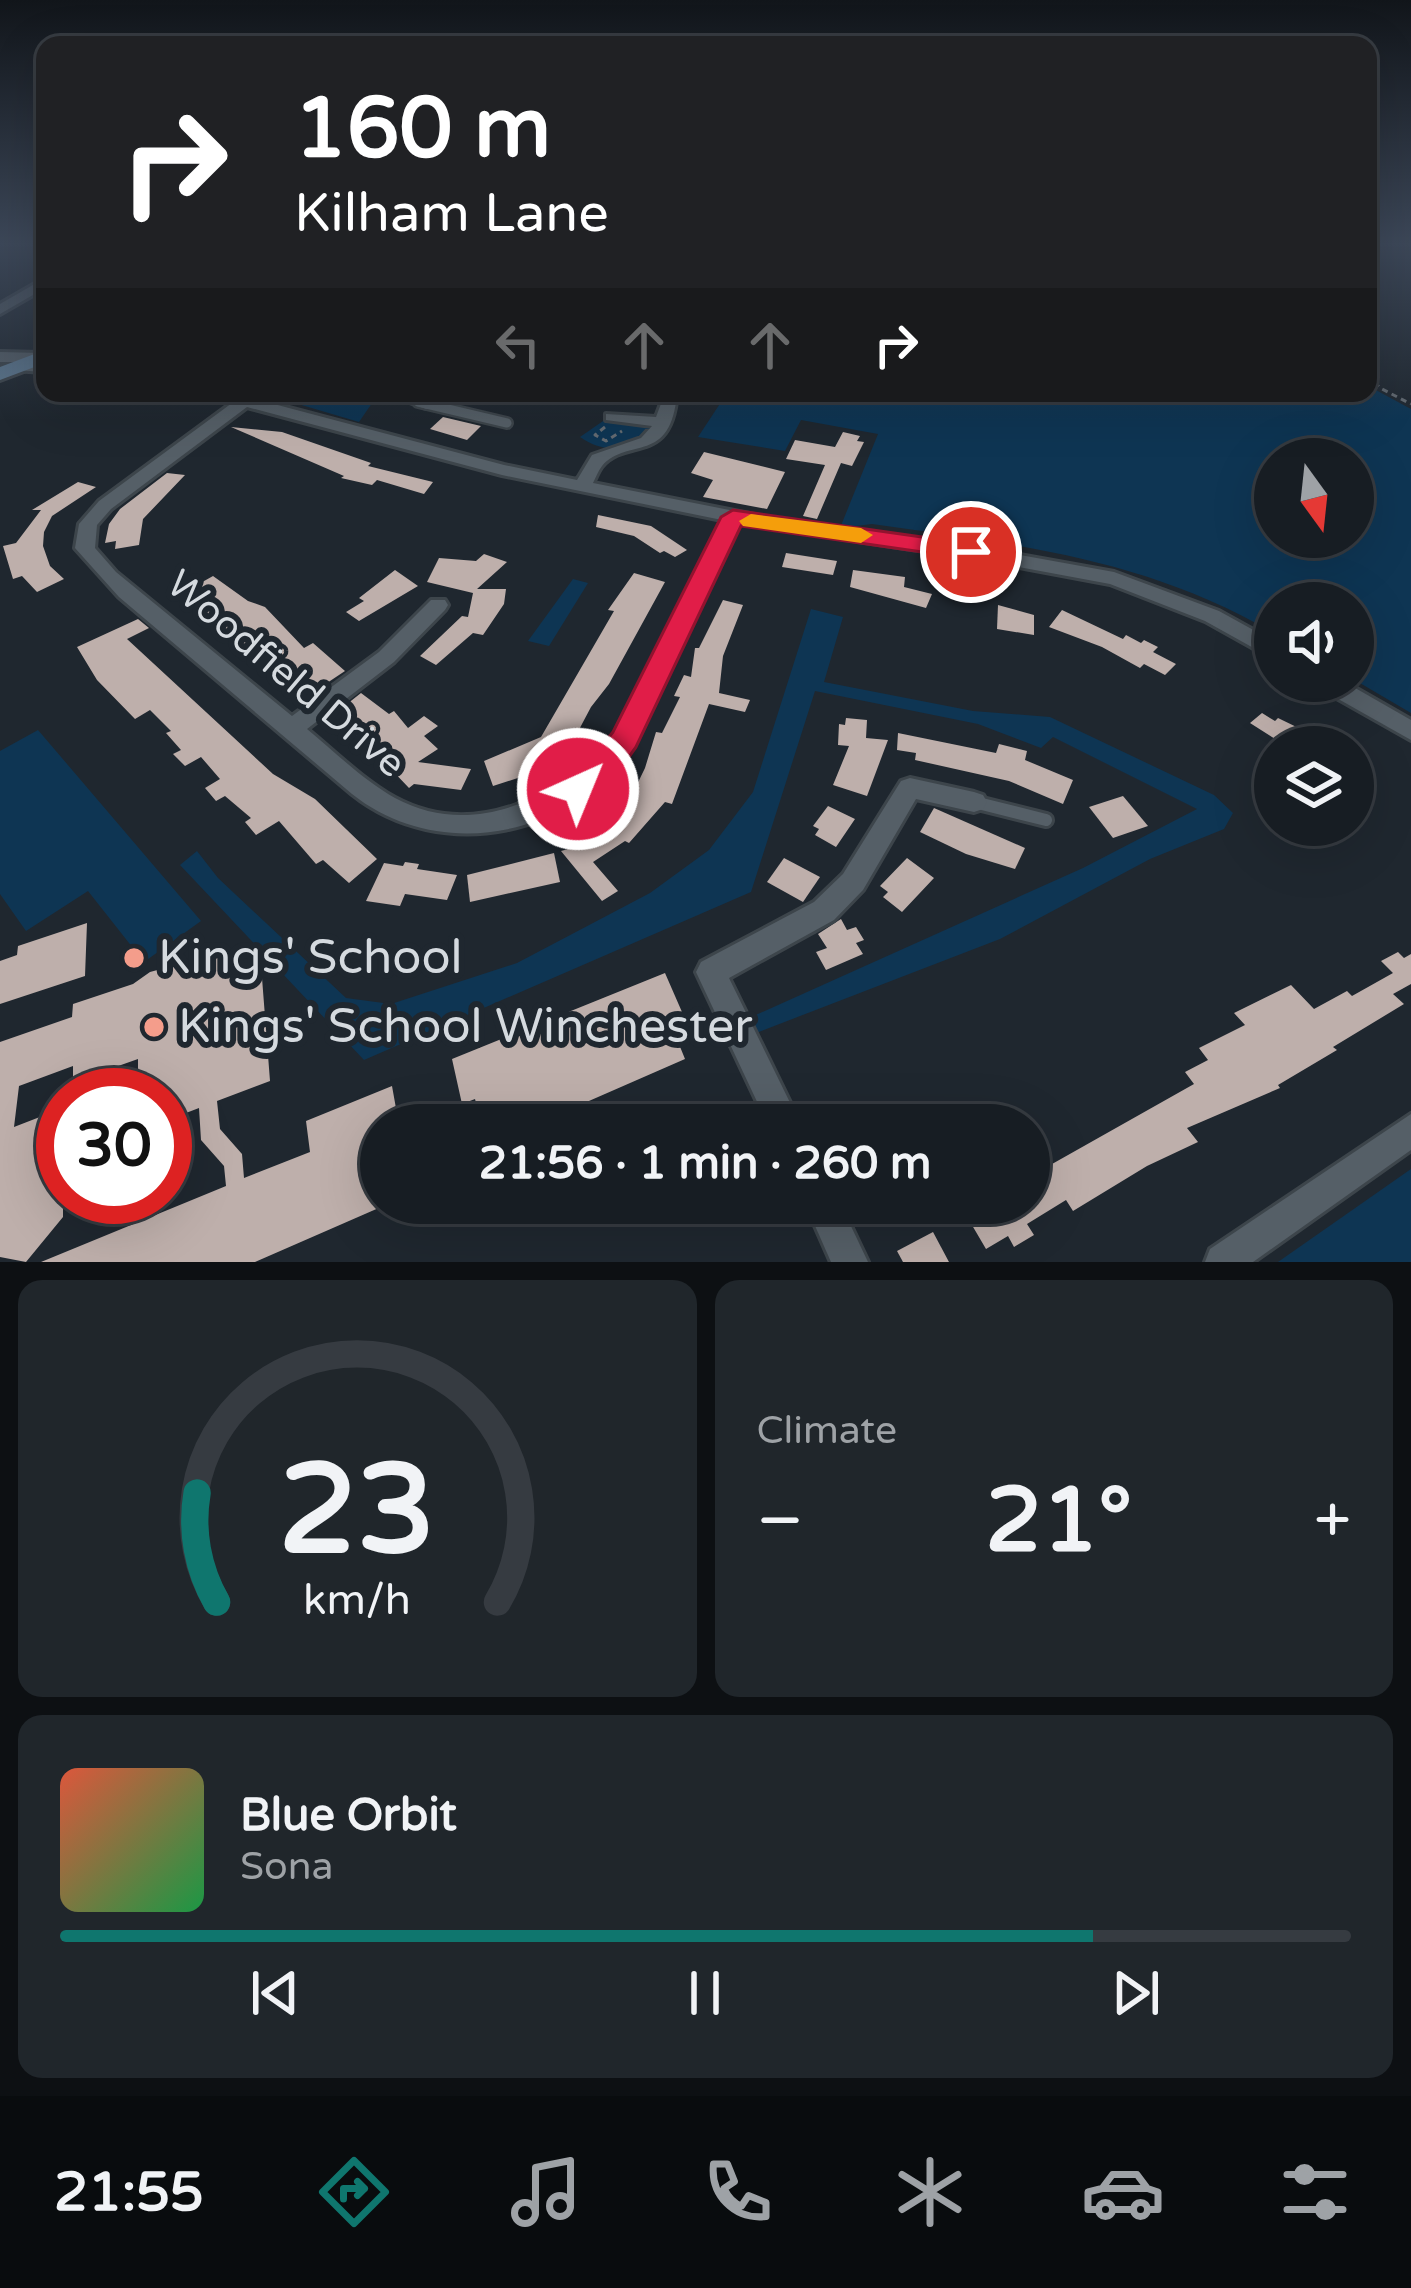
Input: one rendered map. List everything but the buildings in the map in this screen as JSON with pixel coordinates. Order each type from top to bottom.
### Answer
[{"type":"main road","points":[[4,366],[36,361]]},
{"type":"street","name":"Woodfield Drive","points":[[244,402],[105,506],[88,524],[84,542],[94,561],[290,728],[375,798],[410,816],[477,823],[534,812],[558,802],[603,768],[625,739],[733,517]]},
{"type":"street","points":[[258,402],[432,455],[733,517],[1114,578],[1212,616],[1254,640]]},
{"type":"street","points":[[583,485],[598,459],[646,445],[663,422],[669,402]]},
{"type":"street","points":[[612,417],[663,422]]},
{"type":"street","points":[[290,728],[367,677],[439,605]]},
{"type":"street","points":[[1361,702],[1411,731]]},
{"type":"street","points":[[774,1104],[711,972],[824,911],[853,882],[910,788],[974,802]]},
{"type":"street","points":[[1223,1262],[1411,1130]]},
{"type":"street","points":[[832,1224],[850,1262]]},
{"type":"lane","points":[[417,402],[507,423]]},
{"type":"lane","points":[[974,802],[1046,820]]},
{"type":"path","points":[[1377,385],[1411,404]]},
{"type":"shaded area","points":[[1377,391],[1411,409],[1411,713],[1374,691],[1374,582],[1254,582],[1254,623],[1178,588],[1080,558],[872,524],[840,528],[878,434],[801,420],[785,451],[698,437],[721,402],[1377,402]]},
{"type":"shaded area","points":[[291,402],[373,402],[359,422]]},
{"type":"shaded area","points":[[606,419],[657,426],[620,447],[601,447],[580,437]]},
{"type":"shaded area","points":[[573,579],[588,583],[549,646],[528,641]]},
{"type":"shaded area","points":[[811,609],[843,617],[824,682],[973,711],[1050,717],[1214,795],[1233,813],[1224,829],[1150,859],[1000,939],[756,1033],[749,1018],[1083,868],[1197,809],[1053,737],[1041,748],[978,724],[815,691],[751,892],[364,1060],[180,865],[197,851],[218,878],[346,998],[391,1004],[517,963],[650,893],[709,850],[753,792]]},
{"type":"shaded area","points":[[38,730],[201,921],[144,962],[88,891],[26,931],[0,894],[0,751]]},
{"type":"shaded area","points":[[1411,1169],[1411,1262],[1278,1262]]},
{"type":"slow traffic","points":[[751,521],[861,535]]},
{"type":"place","name":"Kings' School","points":[[134,958]]},
{"type":"place","name":"Kings' School Winchester","points":[[154,1027]]},
{"type":"route","points":[[578,789],[603,768],[625,739],[733,517],[971,552]]}]
